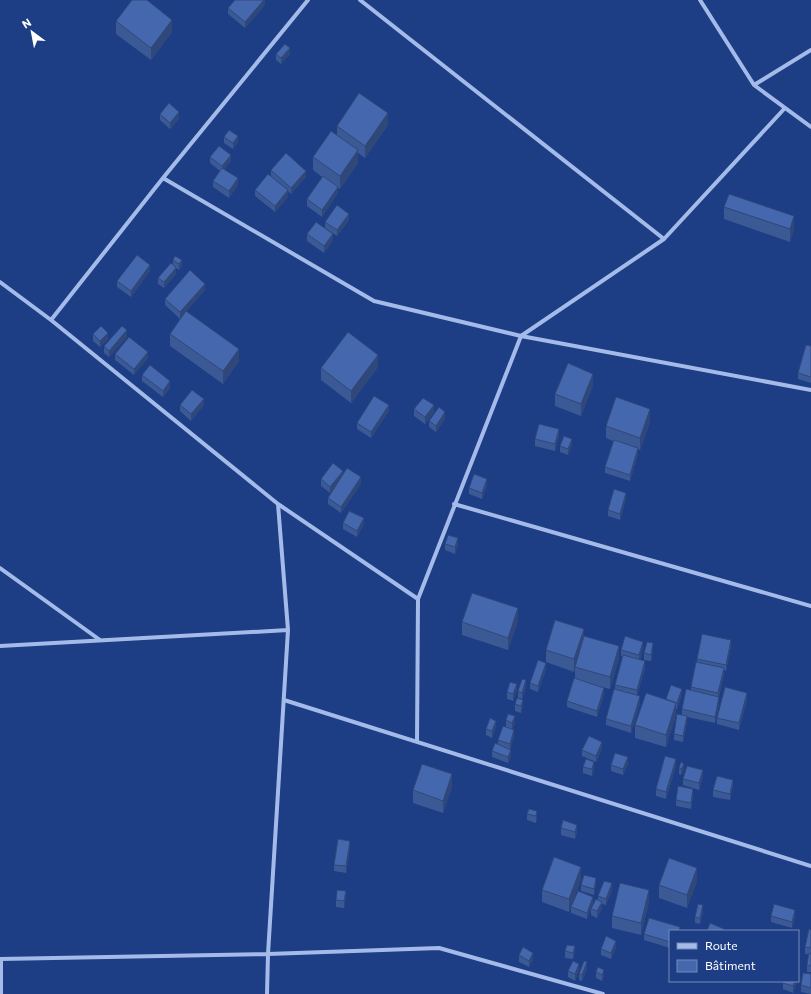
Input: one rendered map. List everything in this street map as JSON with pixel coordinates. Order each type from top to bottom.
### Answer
[{"type":"street","points":[[51,320],[163,178],[308,0]]},
{"type":"street","points":[[360,0],[664,239]]},
{"type":"street","points":[[700,0],[754,85],[811,127]]},
{"type":"street","points":[[754,85],[811,50]]},
{"type":"street","points":[[417,742],[418,599],[521,336],[664,239],[785,108]]},
{"type":"street","points":[[163,178],[374,301],[521,336],[811,390]]},
{"type":"street","points":[[0,282],[51,320],[278,504],[418,599]]},
{"type":"street","points":[[267,994],[268,954],[288,630],[278,504]]},
{"type":"street","points":[[454,504],[811,606]]},
{"type":"street","points":[[0,568],[100,640]]},
{"type":"street","points":[[0,646],[288,630]]},
{"type":"street","points":[[284,700],[811,866]]},
{"type":"street","points":[[1,994],[0,959],[268,954],[439,948],[603,994]]},
{"type":"building","points":[[132,0],[147,0],[172,20],[151,48],[116,21]]},
{"type":"building","points":[[235,0],[264,0],[245,22],[228,8]]},
{"type":"building","points":[[285,44],[290,48],[281,58],[276,54]]},
{"type":"building","points":[[359,93],[388,113],[365,146],[337,126]]},
{"type":"building","points":[[169,103],[179,112],[170,123],[160,114]]},
{"type":"building","points":[[229,130],[238,136],[233,143],[224,137]]},
{"type":"building","points":[[331,131],[358,150],[340,176],[313,157]]},
{"type":"building","points":[[219,146],[231,155],[222,166],[210,157]]},
{"type":"building","points":[[286,153],[306,171],[291,188],[271,170]]},
{"type":"building","points":[[222,168],[238,178],[229,191],[213,181]]},
{"type":"building","points":[[268,174],[288,190],[275,206],[255,190]]},
{"type":"building","points":[[323,176],[338,187],[322,210],[307,199]]},
{"type":"building","points":[[729,194],[794,216],[790,229],[724,207]]},
{"type":"building","points":[[337,205],[349,214],[337,230],[325,222]]},
{"type":"building","points":[[316,222],[333,234],[324,246],[307,234]]},
{"type":"building","points":[[137,255],[150,265],[131,291],[117,281]]},
{"type":"building","points":[[175,256],[182,260],[179,264],[173,260]]},
{"type":"building","points":[[171,263],[176,268],[164,282],[158,278]]},
{"type":"building","points":[[190,270],[205,284],[180,312],[165,299]]},
{"type":"building","points":[[186,311],[239,349],[223,371],[170,334]]},
{"type":"building","points":[[101,326],[108,333],[100,341],[93,334]]},
{"type":"building","points":[[122,326],[127,330],[109,351],[104,346]]},
{"type":"building","points":[[348,332],[378,355],[351,391],[321,368]]},
{"type":"building","points":[[129,337],[148,352],[134,369],[115,354]]},
{"type":"building","points":[[806,345],[811,346],[811,377],[798,373]]},
{"type":"building","points":[[568,363],[593,374],[581,404],[555,394]]},
{"type":"building","points":[[150,365],[170,381],[163,391],[142,375]]},
{"type":"building","points":[[192,390],[204,399],[191,414],[180,405]]},
{"type":"building","points":[[374,396],[389,405],[371,432],[357,423]]},
{"type":"building","points":[[616,397],[650,409],[640,438],[606,426]]},
{"type":"building","points":[[423,398],[434,405],[425,417],[414,409]]},
{"type":"building","points":[[439,407],[445,412],[436,426],[429,421]]},
{"type":"building","points":[[539,424],[559,429],[555,444],[535,439]]},
{"type":"building","points":[[564,436],[572,439],[568,449],[560,446]]},
{"type":"building","points":[[614,440],[638,448],[630,475],[605,467]]},
{"type":"building","points":[[333,463],[343,471],[330,487],[321,479]]},
{"type":"building","points":[[347,468],[361,477],[341,507],[328,498]]},
{"type":"building","points":[[474,474],[487,479],[482,493],[469,488]]},
{"type":"building","points":[[614,489],[626,493],[620,514],[608,510]]},
{"type":"building","points":[[349,511],[364,518],[357,531],[343,523]]},
{"type":"building","points":[[448,535],[458,538],[455,547],[445,544]]},
{"type":"building","points":[[472,593],[518,608],[508,638],[462,622]]},
{"type":"building","points":[[555,620],[584,629],[574,659],[546,650]]},
{"type":"building","points":[[702,634],[731,640],[726,665],[697,659]]},
{"type":"building","points":[[584,636],[619,646],[610,677],[575,667]]},
{"type":"building","points":[[625,636],[643,642],[639,655],[621,650]]},
{"type":"building","points":[[647,642],[653,643],[651,655],[644,653]]},
{"type":"building","points":[[623,655],[645,661],[637,690],[615,685]]},
{"type":"building","points":[[538,660],[546,663],[538,686],[530,683]]},
{"type":"building","points":[[696,662],[724,668],[718,693],[691,687]]},
{"type":"building","points":[[574,678],[604,688],[597,711],[567,701]]},
{"type":"building","points":[[522,679],[526,680],[522,693],[518,691]]},
{"type":"building","points":[[510,682],[517,684],[513,694],[507,692]]},
{"type":"building","points":[[671,685],[682,689],[677,703],[666,699]]},
{"type":"building","points":[[725,687],[747,693],[739,723],[717,718]]},
{"type":"building","points":[[614,689],[640,696],[631,726],[606,719]]},
{"type":"building","points":[[686,689],[719,697],[715,717],[682,709]]},
{"type":"building","points":[[646,693],[676,703],[666,735],[635,725]]},
{"type":"building","points":[[517,698],[523,700],[521,706],[515,704]]},
{"type":"building","points":[[508,714],[515,716],[512,723],[506,720]]},
{"type":"building","points":[[677,714],[687,716],[683,736],[674,734]]},
{"type":"building","points":[[490,718],[496,721],[492,731],[486,729]]},
{"type":"building","points":[[503,726],[514,730],[510,744],[498,740]]},
{"type":"building","points":[[589,736],[602,742],[596,756],[582,750]]},
{"type":"building","points":[[495,743],[511,750],[508,757],[492,751]]},
{"type":"building","points":[[615,753],[628,757],[623,769],[611,765]]},
{"type":"building","points":[[665,756],[676,759],[666,792],[656,789]]},
{"type":"building","points":[[586,759],[594,762],[592,769],[583,767]]},
{"type":"building","points":[[681,762],[684,764],[681,769],[679,768]]},
{"type":"building","points":[[422,764],[452,774],[443,801],[413,790]]},
{"type":"building","points":[[687,766],[703,770],[699,783],[683,779]]},
{"type":"building","points":[[717,776],[733,780],[730,794],[713,790]]},
{"type":"building","points":[[678,786],[693,789],[691,803],[676,800]]},
{"type":"building","points":[[529,809],[537,811],[536,816],[527,814]]},
{"type":"building","points":[[563,820],[577,825],[575,832],[561,828]]},
{"type":"building","points":[[338,839],[350,841],[346,866],[334,865]]},
{"type":"building","points":[[554,857],[581,867],[569,899],[542,890]]},
{"type":"building","points":[[669,858],[697,868],[687,895],[659,885]]},
{"type":"building","points":[[584,875],[596,878],[594,889],[581,885]]},
{"type":"building","points":[[604,881],[612,883],[606,899],[598,896]]},
{"type":"building","points":[[620,883],[649,890],[641,923],[612,916]]},
{"type":"building","points":[[337,890],[346,891],[344,901],[336,900]]},
{"type":"building","points":[[578,891],[593,897],[587,913],[571,907]]},
{"type":"building","points":[[596,899],[602,902],[597,911],[591,909]]},
{"type":"building","points":[[698,904],[703,905],[700,918],[695,917]]},
{"type":"building","points":[[774,904],[795,910],[792,922],[771,916]]},
{"type":"building","points":[[649,918],[680,927],[679,930],[669,930],[669,942],[644,934]]},
{"type":"building","points":[[710,923],[724,929],[724,930],[707,930]]},
{"type":"building","points":[[809,929],[811,930],[811,948],[805,947]]},
{"type":"building","points":[[606,936],[616,941],[611,953],[601,949]]},
{"type":"building","points":[[567,945],[575,946],[573,953],[565,951]]},
{"type":"building","points":[[523,947],[533,953],[529,961],[519,955]]},
{"type":"building","points":[[809,953],[811,954],[811,966],[807,965]]},
{"type":"building","points":[[573,961],[579,964],[575,974],[568,971]]},
{"type":"building","points":[[584,961],[587,962],[582,975],[579,974]]},
{"type":"building","points":[[598,967],[604,970],[602,975],[596,972]]},
{"type":"building","points":[[803,973],[811,974],[811,988],[801,985]]},
{"type":"building","points":[[783,982],[795,982],[793,986]]}]
